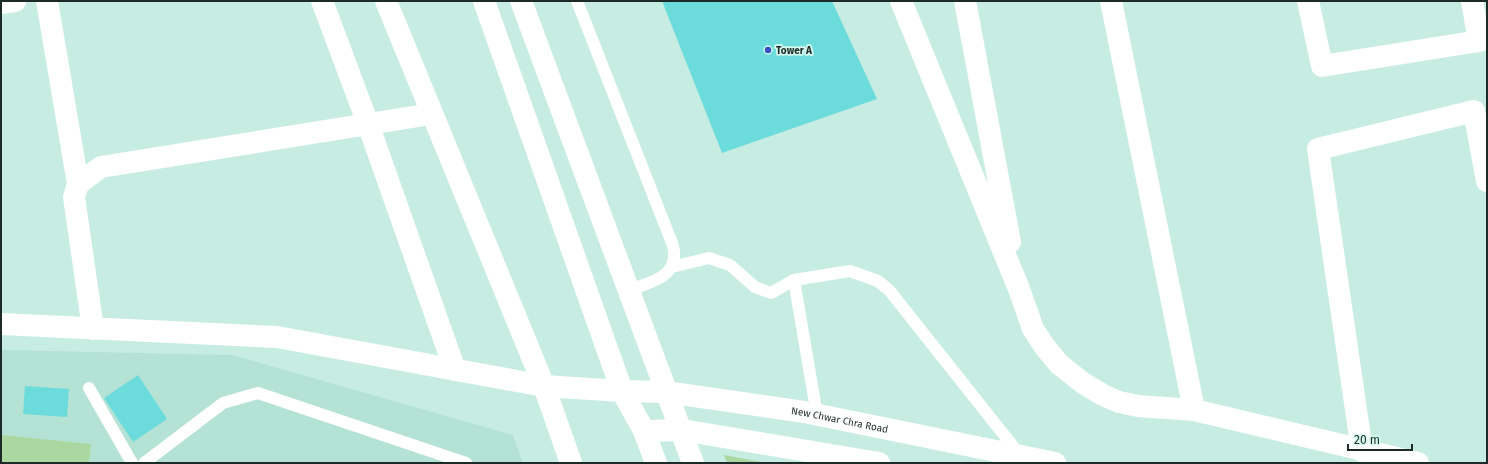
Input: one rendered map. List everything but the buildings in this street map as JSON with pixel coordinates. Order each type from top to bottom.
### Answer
[{"type":"street","points":[[1,3],[15,1]]},
{"type":"street","points":[[46,1],[78,184],[74,197],[92,329]]},
{"type":"street","points":[[322,1],[368,124],[455,370]]},
{"type":"street","points":[[386,1],[431,114],[544,386],[571,463]]},
{"type":"street","points":[[484,1],[622,391],[644,431],[656,463]]},
{"type":"street","points":[[521,1],[666,392],[682,430],[693,463]]},
{"type":"street","points":[[901,1],[1019,289],[1033,329],[1059,364],[1083,384],[1114,399],[1138,406],[1194,410],[1362,451],[1418,463]]},
{"type":"street","points":[[965,1],[1019,289]]},
{"type":"street","points":[[1111,1],[1194,410]]},
{"type":"street","points":[[1308,1],[1322,66],[1479,41],[1472,1]]},
{"type":"street","points":[[1362,451],[1318,149],[1474,111],[1487,181]]},
{"type":"street","points":[[78,184],[101,167],[431,114]]},
{"type":"street","name":"New Chwar Chra Road","points":[[1,324],[277,337],[544,386],[666,392],[817,415],[1055,463]]},
{"type":"street","points":[[644,431],[682,430],[879,463]]},
{"type":"lane","points":[[577,1],[672,243],[674,255],[672,267]]},
{"type":"lane","points":[[629,290],[657,280],[672,267],[709,258],[730,265],[755,287],[771,293],[794,280],[850,271],[878,280],[890,290],[1021,456]]},
{"type":"lane","points":[[794,280],[817,415]]},
{"type":"lane","points":[[89,388],[132,463]]},
{"type":"lane","points":[[144,463],[223,403],[258,394],[466,463]]},
{"type":"shaded area","points":[[1,350],[232,355],[513,435],[523,463],[1,463]]},
{"type":"green space","points":[[1,435],[91,444],[89,463],[1,463]]},
{"type":"green space","points":[[724,455],[767,463],[727,463]]},
{"type":"place","name":"Tower A","points":[[768,50]]}]
